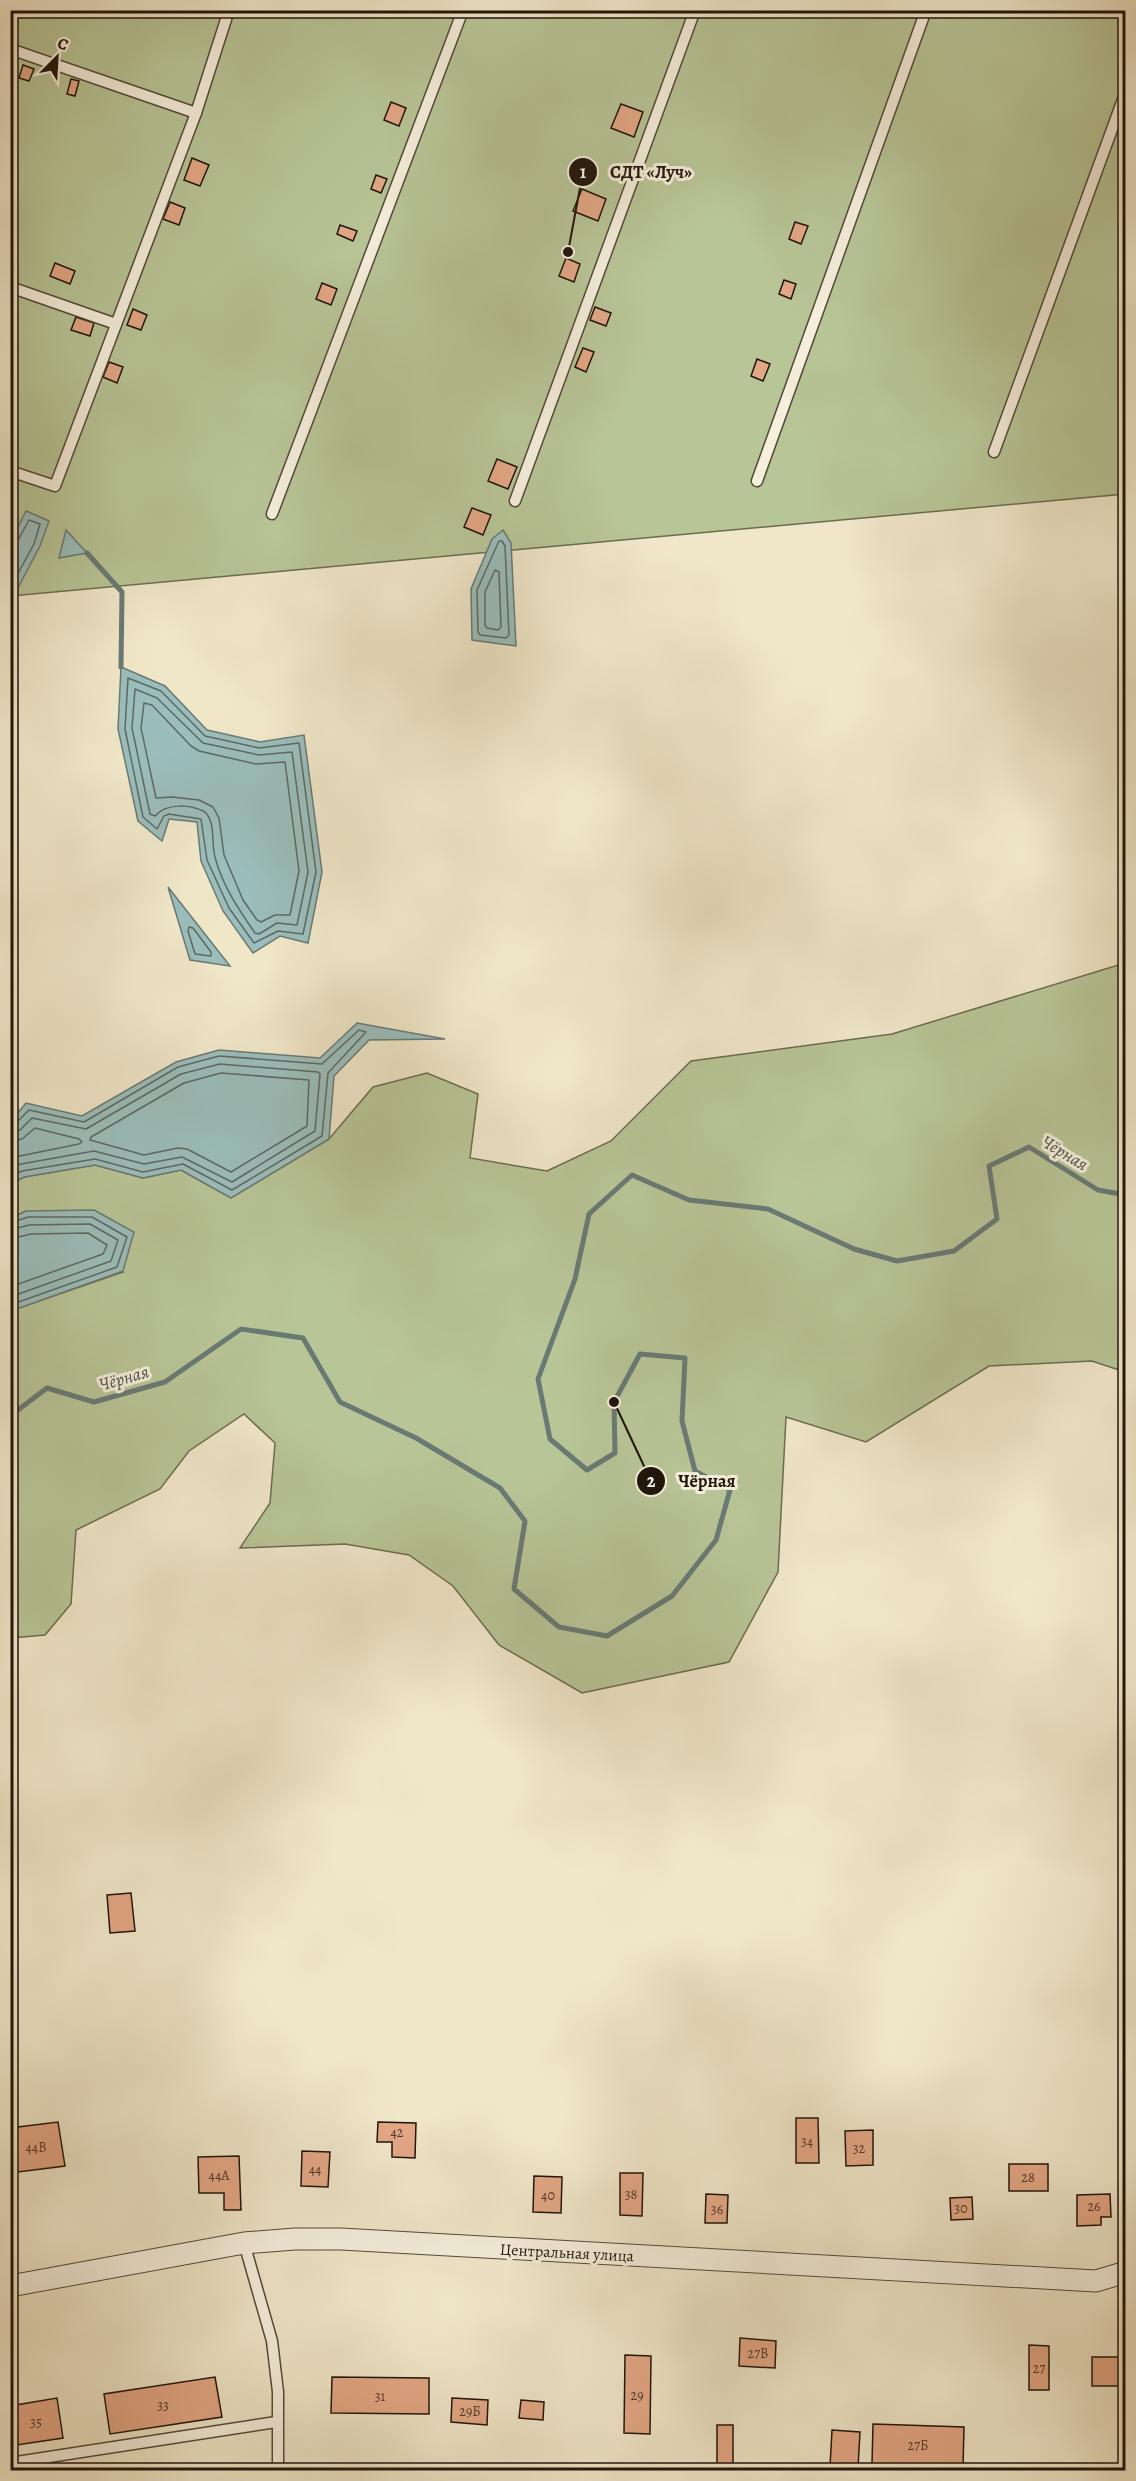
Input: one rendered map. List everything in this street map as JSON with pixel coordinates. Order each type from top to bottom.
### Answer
[{"type":"street","name":"Центральная улица","points":[[10,2286],[244,2243],[295,2239],[342,2239],[1096,2281],[1125,2272]]},
{"type":"lane","points":[[10,471],[54,486],[196,113],[229,10]]},
{"type":"lane","points":[[272,514],[463,10]]},
{"type":"lane","points":[[515,501],[695,10]]},
{"type":"lane","points":[[757,481],[926,10]]},
{"type":"lane","points":[[10,49],[196,113]]},
{"type":"lane","points":[[994,452],[1125,91]]},
{"type":"lane","points":[[10,287],[116,324]]},
{"type":"lane","points":[[244,2243],[272,2341],[278,2392],[276,2422],[278,2470]]},
{"type":"lane","points":[[10,2463],[276,2422]]},
{"type":"green space","points":[[11,11],[1125,11],[1125,494],[11,596]]},
{"type":"green space","points":[[1125,963],[1125,1372],[1092,1361],[989,1366],[866,1442],[786,1417],[778,1572],[729,1662],[582,1693],[499,1645],[453,1586],[409,1555],[345,1544],[240,1548],[270,1503],[275,1443],[244,1414],[189,1451],[160,1489],[76,1530],[71,1604],[45,1635],[11,1638],[10,1311],[123,1272],[26,1211],[11,1218],[11,1184],[24,1177],[95,1165],[143,1178],[181,1170],[231,1198],[329,1139],[373,1087],[427,1073],[478,1094],[470,1158],[547,1171],[611,1141],[691,1061],[892,1034]]},
{"type":"water","points":[[26,511],[49,521],[40,546],[11,601],[11,541]]},
{"type":"water","points":[[66,530],[87,553],[59,558]]},
{"type":"water","points":[[503,530],[511,543],[516,646],[472,640],[471,589],[492,539]]},
{"type":"water","points":[[121,667],[165,686],[207,730],[260,742],[304,735],[322,872],[308,943],[280,936],[253,953],[223,911],[201,861],[197,822],[169,819],[162,841],[138,821],[118,729]]},
{"type":"water","points":[[168,887],[230,966],[190,960]]},
{"type":"water","points":[[357,1023],[445,1039],[369,1040],[334,1076],[329,1139],[231,1198],[181,1170],[143,1178],[95,1165],[24,1177],[11,1184],[11,1121],[26,1103],[82,1116],[176,1062],[219,1050],[320,1058]]},
{"type":"water","points":[[94,1210],[134,1232],[123,1271],[11,1311],[11,1218],[26,1211]]},
{"type":"building","points":[[23,65],[34,69],[29,81],[19,78]]},
{"type":"building","points":[[71,79],[79,81],[75,96],[67,94]]},
{"type":"building","points":[[391,102],[406,108],[399,126],[384,120]]},
{"type":"building","points":[[621,104],[643,112],[634,137],[611,128]]},
{"type":"building","points":[[192,158],[209,165],[200,186],[184,180]]},
{"type":"building","points":[[376,175],[387,179],[381,193],[371,189]]},
{"type":"building","points":[[582,189],[606,199],[598,221],[573,211]]},
{"type":"building","points":[[170,202],[185,208],[179,225],[163,219]]},
{"type":"building","points":[[795,222],[808,226],[801,244],[789,239]]},
{"type":"building","points":[[340,225],[357,231],[353,241],[337,234]]},
{"type":"building","points":[[566,258],[580,264],[574,282],[559,276]]},
{"type":"building","points":[[55,263],[75,271],[70,284],[50,276]]},
{"type":"building","points":[[784,280],[796,284],[791,299],[779,294]]},
{"type":"building","points":[[322,283],[337,289],[331,305],[316,299]]},
{"type":"building","points":[[595,307],[611,313],[606,326],[590,320]]},
{"type":"building","points":[[133,309],[147,315],[141,330],[127,325]]},
{"type":"building","points":[[76,317],[94,323],[90,336],[71,330]]},
{"type":"building","points":[[583,348],[594,352],[586,372],[575,367]]},
{"type":"building","points":[[757,359],[770,364],[763,381],[751,376]]},
{"type":"building","points":[[109,362],[123,367],[117,383],[103,377]]},
{"type":"building","points":[[497,459],[517,467],[508,489],[488,481]]},
{"type":"building","points":[[472,508],[491,515],[483,535],[464,527]]},
{"type":"building","points":[[131,1893],[135,1931],[110,1933],[107,1895]]},
{"type":"building","points":[[796,2118],[818,2118],[819,2163],[796,2163]]},
{"type":"building","points":[[58,2122],[65,2166],[10,2173],[10,2128]]},
{"type":"building","points":[[378,2122],[416,2123],[415,2158],[392,2157],[392,2142],[377,2142]]},
{"type":"building","points":[[873,2130],[873,2165],[846,2166],[845,2131]]},
{"type":"building","points":[[302,2151],[330,2152],[328,2187],[301,2186]]},
{"type":"building","points":[[239,2156],[241,2210],[224,2210],[224,2193],[199,2193],[198,2157]]},
{"type":"building","points":[[1009,2164],[1048,2164],[1048,2191],[1009,2191]]},
{"type":"building","points":[[620,2173],[643,2173],[642,2216],[620,2215]]},
{"type":"building","points":[[534,2176],[562,2177],[561,2213],[533,2212]]},
{"type":"building","points":[[706,2194],[728,2195],[727,2223],[705,2223]]},
{"type":"building","points":[[1110,2194],[1111,2217],[1101,2217],[1101,2225],[1077,2226],[1077,2195]]},
{"type":"building","points":[[972,2197],[973,2219],[951,2220],[950,2198]]},
{"type":"building","points":[[740,2338],[776,2341],[775,2368],[739,2366]]},
{"type":"building","points":[[1029,2345],[1049,2346],[1049,2390],[1029,2390]]},
{"type":"building","points":[[625,2355],[651,2356],[650,2434],[624,2433]]},
{"type":"building","points":[[1092,2357],[1126,2357],[1126,2386],[1092,2386]]},
{"type":"building","points":[[215,2377],[222,2417],[110,2434],[104,2394]]},
{"type":"building","points":[[332,2377],[429,2378],[429,2414],[331,2413]]},
{"type":"building","points":[[57,2398],[63,2438],[10,2446],[10,2406]]},
{"type":"building","points":[[452,2398],[488,2400],[487,2425],[451,2422]]},
{"type":"building","points":[[521,2400],[544,2402],[543,2420],[519,2418]]},
{"type":"building","points":[[873,2424],[964,2427],[963,2467],[872,2464]]},
{"type":"building","points":[[717,2425],[733,2425],[733,2465],[717,2464]]},
{"type":"building","points":[[832,2430],[860,2432],[858,2468],[830,2467]]},
{"type":"waterway","points":[[87,553],[122,592],[121,667]]},
{"type":"waterway","name":"Чёрная","points":[[10,1416],[47,1388],[94,1402],[165,1382],[241,1329],[303,1338],[340,1402],[416,1438],[500,1488],[525,1521],[514,1589],[559,1627],[607,1636],[672,1596],[716,1540],[730,1490],[695,1471],[682,1421],[685,1358],[640,1354],[614,1402],[615,1453],[587,1470],[550,1439],[538,1379],[575,1279],[589,1214],[632,1175],[689,1200],[768,1209],[854,1249],[897,1261],[954,1251],[997,1219],[989,1166],[1029,1147],[1098,1190],[1126,1195]]},
{"type":"place","name":"СДТ «Луч»","points":[[568,252]]},
{"type":"place","name":"Чёрная","points":[[614,1402]]}]
